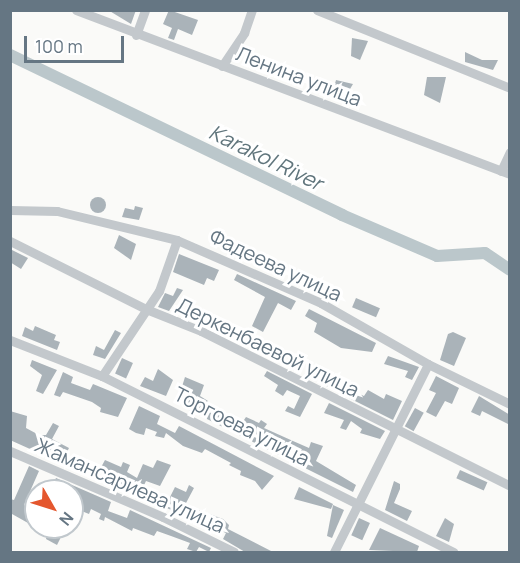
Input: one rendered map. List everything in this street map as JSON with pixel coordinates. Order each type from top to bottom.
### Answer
[{"type":"street","name":"Ленина улица","points":[[76,10],[136,35],[506,173]]},
{"type":"street","points":[[136,35],[145,10]]},
{"type":"street","points":[[222,66],[244,33],[252,10]]},
{"type":"street","points":[[318,11],[510,88]]},
{"type":"street","points":[[506,173],[510,152]]},
{"type":"street","name":"Фадеева улица","points":[[10,210],[57,211],[177,240],[321,303],[428,364],[510,404]]},
{"type":"street","points":[[102,376],[159,291],[177,240]]},
{"type":"street","name":"Деркенбаевой улица","points":[[10,241],[146,309],[201,331],[510,486]]},
{"type":"street","name":"Торгоева улица","points":[[10,340],[102,376],[453,552]]},
{"type":"street","points":[[334,552],[428,364]]},
{"type":"street","name":"Жамансариева улица","points":[[10,451],[163,517],[234,552]]},
{"type":"building","points":[[108,10],[136,10],[131,24]]},
{"type":"building","points":[[169,10],[198,20],[192,35],[178,29],[174,40],[168,38],[172,28],[163,24]]},
{"type":"building","points":[[352,38],[368,41],[360,60],[351,56]]},
{"type":"building","points":[[465,52],[482,60],[498,60],[493,70],[465,62]]},
{"type":"building","points":[[427,77],[446,77],[440,103],[424,95]]},
{"type":"building","points":[[336,80],[353,84],[344,99],[332,95]]},
{"type":"building","points":[[98,197],[106,205],[98,213],[90,205]]},
{"type":"building","points":[[135,206],[143,208],[139,220],[122,217],[125,208],[134,210]]},
{"type":"building","points":[[119,235],[136,244],[131,260],[114,248]]},
{"type":"building","points":[[10,249],[28,258],[21,269],[10,262]]},
{"type":"building","points":[[179,254],[219,270],[214,281],[207,278],[204,285],[173,272]]},
{"type":"building","points":[[237,274],[296,301],[291,310],[278,303],[263,332],[252,326],[265,297],[234,280]]},
{"type":"building","points":[[177,288],[183,290],[169,311],[158,307],[165,293],[173,296]]},
{"type":"building","points":[[356,298],[380,308],[376,317],[352,307]]},
{"type":"building","points":[[309,309],[376,343],[372,352],[341,348],[314,332],[317,323],[305,316]]},
{"type":"building","points":[[35,326],[56,335],[54,340],[60,342],[57,350],[22,336],[25,327],[33,331]]},
{"type":"building","points":[[115,330],[121,333],[105,359],[93,355],[96,346],[104,350]]},
{"type":"building","points":[[453,332],[466,338],[454,366],[440,360],[448,334]]},
{"type":"building","points":[[388,356],[419,367],[412,380],[405,377],[408,371],[384,364]]},
{"type":"building","points":[[122,358],[133,363],[126,378],[115,374]]},
{"type":"building","points":[[32,360],[57,370],[43,394],[36,391],[42,375],[30,366]]},
{"type":"building","points":[[158,369],[173,380],[166,396],[140,386],[145,377],[153,381]]},
{"type":"building","points":[[267,371],[312,394],[300,417],[285,411],[288,406],[294,409],[300,396],[287,390],[283,396],[275,391],[278,385],[264,376]]},
{"type":"building","points":[[63,372],[73,377],[71,383],[90,390],[93,384],[127,398],[118,417],[100,412],[101,408],[92,402],[63,392],[60,397],[54,395]]},
{"type":"building","points":[[325,372],[340,385],[337,391],[320,383]]},
{"type":"building","points":[[436,376],[459,388],[452,404],[445,401],[436,417],[426,412],[436,393],[429,390]]},
{"type":"building","points":[[185,377],[204,385],[200,396],[208,401],[203,409],[215,415],[217,412],[242,423],[246,417],[259,423],[261,420],[267,424],[264,428],[309,448],[311,442],[323,446],[316,461],[356,485],[353,492],[189,410],[182,404],[188,395],[180,393]]},
{"type":"building","points":[[368,390],[384,399],[386,394],[402,401],[393,420],[349,398],[352,391],[364,396]]},
{"type":"building","points":[[479,396],[510,415],[510,425],[482,411],[480,416],[471,412]]},
{"type":"building","points":[[329,403],[385,431],[380,439],[360,433],[362,429],[351,421],[346,430],[340,428],[344,420],[324,413]]},
{"type":"building","points":[[139,406],[160,416],[157,424],[175,433],[179,426],[274,476],[262,490],[255,481],[240,475],[241,471],[229,465],[231,463],[205,449],[202,453],[183,446],[166,433],[164,438],[155,436],[157,432],[146,428],[144,435],[136,433],[129,429]]},
{"type":"building","points":[[415,408],[424,413],[414,431],[405,426]]},
{"type":"building","points":[[10,411],[27,416],[26,428],[39,435],[46,435],[53,423],[59,426],[52,439],[69,448],[65,456],[74,459],[70,467],[10,440]]},
{"type":"building","points":[[105,460],[121,467],[123,462],[130,465],[127,472],[137,478],[143,464],[153,468],[157,460],[171,465],[160,486],[146,481],[139,496],[114,483],[117,478],[99,471]]},
{"type":"building","points":[[29,466],[39,471],[35,479],[24,479],[24,521],[12,514],[10,499],[14,500]]},
{"type":"building","points":[[460,470],[487,482],[484,490],[456,478]]},
{"type":"building","points":[[394,481],[400,484],[400,489],[394,503],[412,511],[407,521],[385,510]]},
{"type":"building","points":[[189,485],[194,488],[186,503],[191,507],[223,519],[229,525],[228,529],[273,552],[245,552],[223,539],[226,533],[150,501],[155,492],[169,499],[175,487],[186,492]]},
{"type":"building","points":[[299,487],[333,504],[331,509],[294,499]]},
{"type":"building","points":[[84,490],[111,502],[108,511],[127,518],[130,510],[211,548],[209,552],[199,547],[196,552],[187,549],[190,543],[157,531],[154,536],[133,528],[132,531],[105,517],[104,521],[99,519],[101,514],[91,509],[89,514],[84,512]]},
{"type":"building","points":[[333,505],[344,510],[332,538],[327,536]]},
{"type":"building","points":[[359,518],[370,523],[362,540],[351,535]]},
{"type":"building","points":[[445,518],[454,524],[449,542],[436,536]]},
{"type":"building","points":[[380,528],[419,546],[417,552],[369,550]]},
{"type":"building","points":[[46,539],[60,539],[57,545]]},
{"type":"waterway","name":"Karakol River","points":[[10,55],[342,215],[437,256],[485,253],[510,270]]}]
